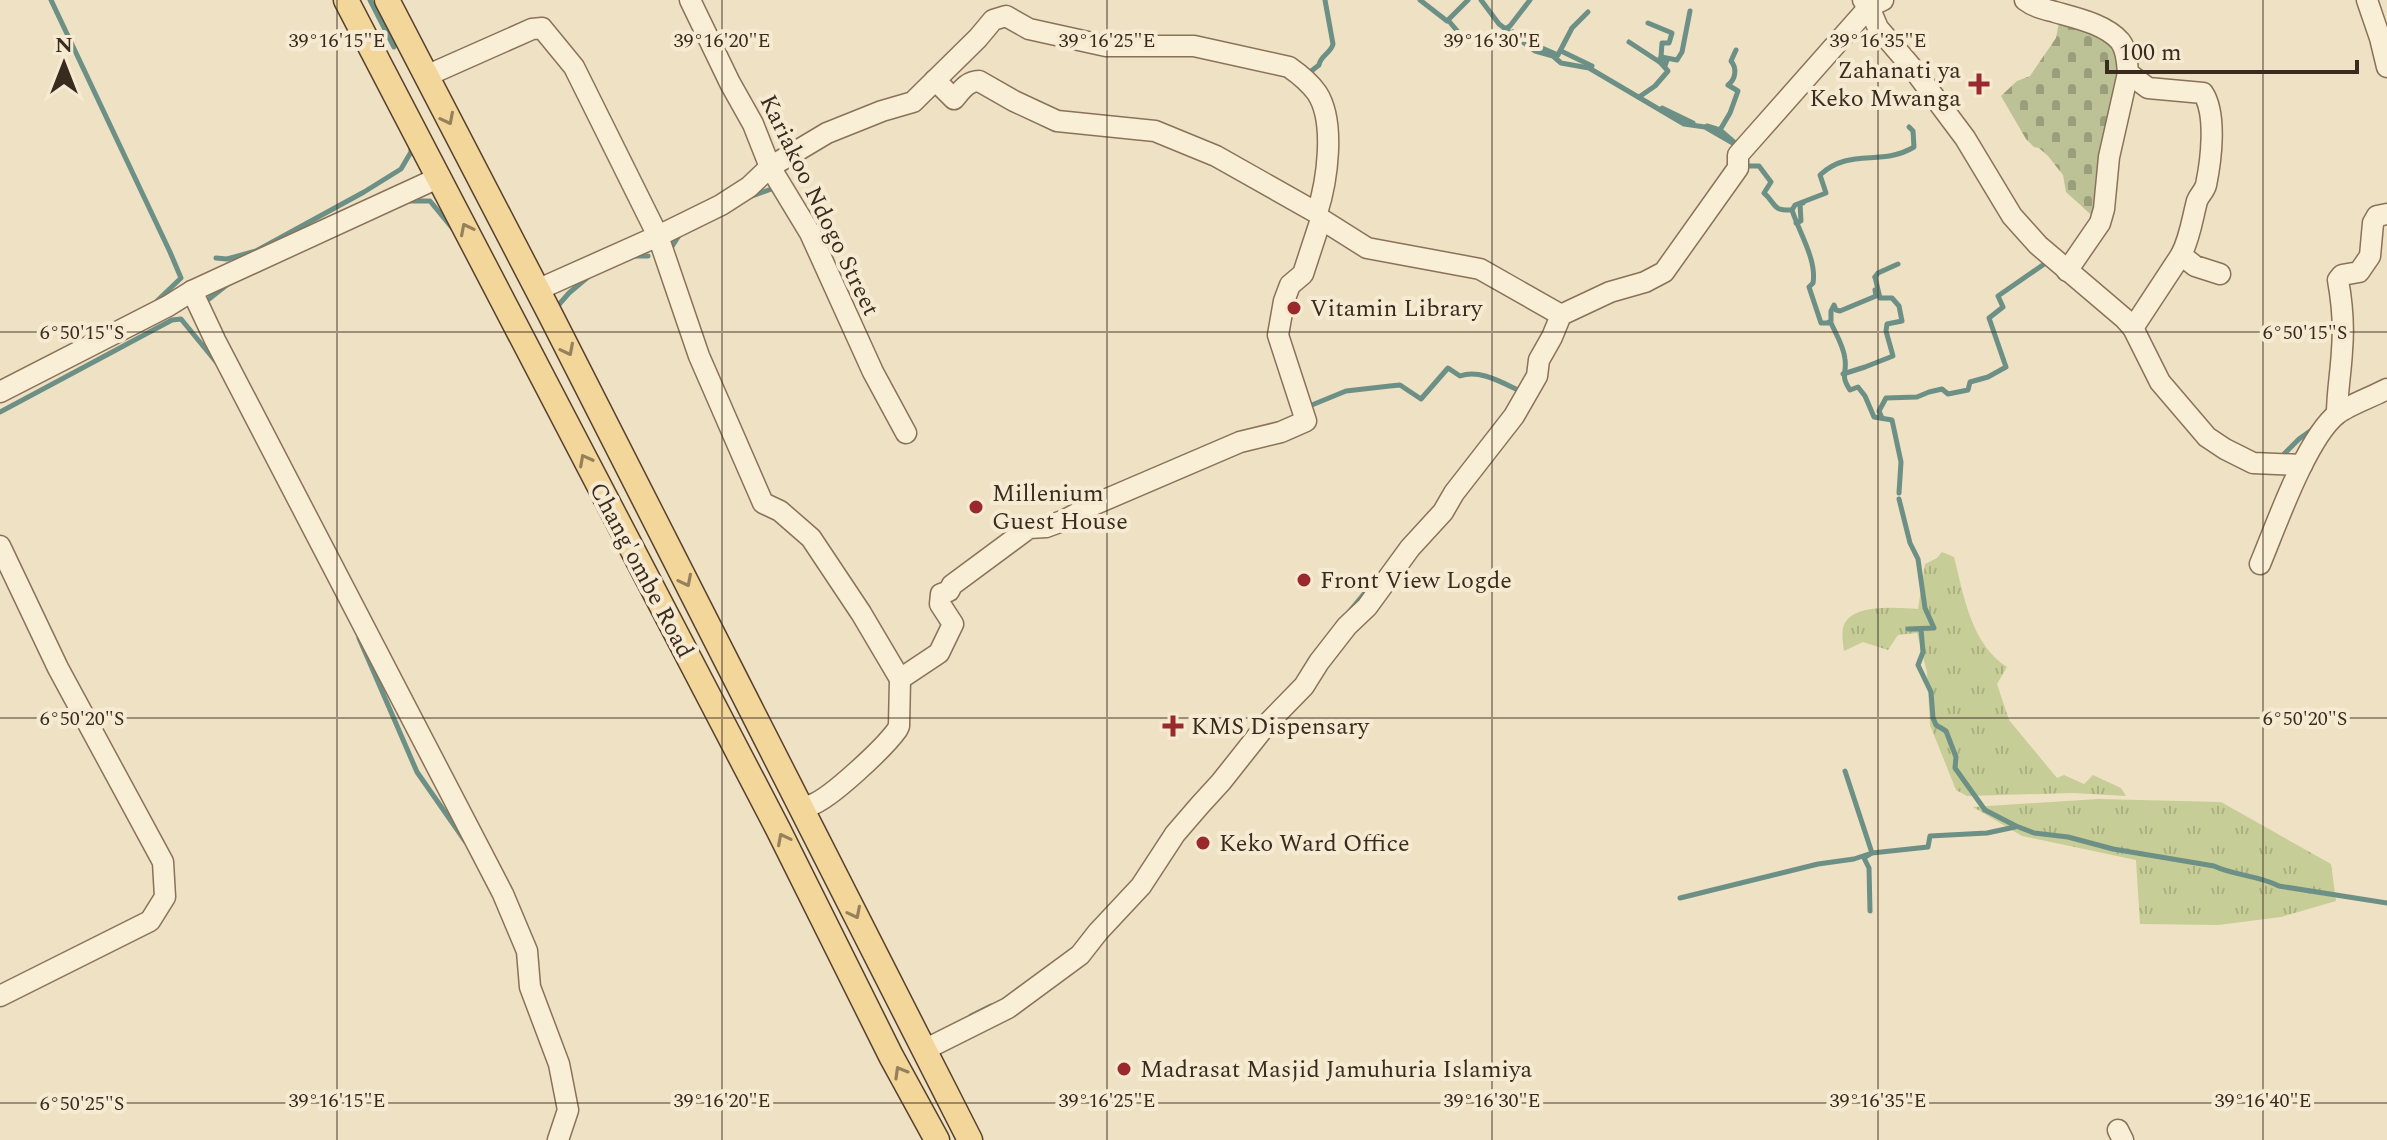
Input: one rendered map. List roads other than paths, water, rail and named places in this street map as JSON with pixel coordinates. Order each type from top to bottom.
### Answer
[{"type":"main road","name":"Chang'ombe Road","points":[[346,0],[937,1140]]},
{"type":"main road","name":"Chang'ombe Road","points":[[387,0],[970,1140]]},
{"type":"street","name":"Kariakoo Ndogo Street","points":[[690,0],[753,124],[770,167],[810,233],[873,372],[906,433]]},
{"type":"street","points":[[2025,0],[2107,30],[2125,50],[2128,73],[2109,157],[2104,209],[2100,223],[2067,271]]},
{"type":"street","points":[[2367,0],[2387,67]]},
{"type":"street","points":[[1872,2],[1878,28],[1965,138],[2012,216],[2038,245],[2133,328],[2160,382],[2207,437],[2253,463],[2302,465]]},
{"type":"street","points":[[926,1049],[1008,1008],[1080,955],[1141,886],[1175,834],[1267,724],[1304,686],[1347,626],[1367,607],[1501,435],[1537,376],[1539,360],[1561,315],[1664,272],[1738,168],[1738,155],[1872,2]]},
{"type":"street","points":[[537,290],[658,236],[749,187],[770,167],[827,133],[913,102],[993,20],[1006,16],[1029,29],[1093,44],[1141,48],[1194,46],[1289,67],[1318,94],[1326,115],[1326,187],[1303,274],[1290,285],[1278,335],[1306,421],[1281,432],[1240,442],[1065,520],[1046,527],[1029,528],[952,585],[949,591],[941,594],[940,604],[953,624],[939,653],[900,679]]},
{"type":"street","points":[[426,76],[532,29],[542,28],[574,67],[658,236],[699,356],[763,503],[780,511],[811,538],[900,679],[897,730],[870,760],[828,796],[811,805]]},
{"type":"street","points":[[2128,73],[2148,88],[2203,93],[2210,106],[2211,135],[2205,189],[2197,200],[2188,242],[2133,328]]},
{"type":"street","points":[[935,80],[954,99],[965,86],[979,81],[1057,121],[1155,131],[1216,156],[1367,248],[1480,269],[1561,315]]},
{"type":"street","points":[[0,392],[192,291],[440,177]]},
{"type":"street","points":[[2337,414],[2342,349],[2342,297],[2338,280],[2342,275],[2359,272],[2370,256],[2373,223],[2377,216],[2387,214]]},
{"type":"street","points":[[2181,255],[2195,266],[2220,274]]},
{"type":"street","points":[[192,291],[503,894],[527,951],[530,987],[559,1064],[568,1110],[558,1140]]},
{"type":"street","points":[[2260,564],[2302,465],[2316,440],[2337,414],[2387,389]]},
{"type":"street","points":[[0,546],[58,668],[163,862],[165,897],[150,921],[0,996]]},
{"type":"waterway","points":[[51,0],[181,278],[157,301]]},
{"type":"waterway","points":[[370,0],[394,47]]},
{"type":"waterway","points":[[1310,72],[1319,65],[1333,44],[1325,0]]},
{"type":"waterway","points":[[1420,0],[1447,21]]},
{"type":"waterway","points":[[1459,33],[1448,20],[1468,0]]},
{"type":"waterway","points":[[1481,0],[1499,24],[1535,51],[1553,56],[1561,63],[1589,68],[1684,124],[1705,127],[1738,146]]},
{"type":"waterway","points":[[1505,29],[1530,0]]},
{"type":"waterway","points":[[1639,97],[1655,86],[1668,71],[1658,60],[1665,66],[1667,60],[1661,57],[1677,60],[1682,52],[1690,11]]},
{"type":"waterway","points":[[1559,53],[1572,28],[1588,12]]},
{"type":"waterway","points":[[1648,23],[1672,33],[1669,43],[1662,43],[1661,57]]},
{"type":"waterway","points":[[1513,32],[1558,55]]},
{"type":"waterway","points":[[1629,42],[1658,61]]},
{"type":"waterway","points":[[1720,130],[1738,91],[1728,85],[1735,73],[1731,61],[1736,50]]},
{"type":"waterway","points":[[1561,51],[1592,66]]},
{"type":"waterway","points":[[1662,108],[1693,123]]},
{"type":"waterway","points":[[1707,126],[1720,130],[1735,143]]},
{"type":"waterway","points":[[1792,210],[1795,205],[1826,193],[1820,175],[1831,167],[1854,159],[1890,156],[1914,147],[1913,131],[1909,127]]},
{"type":"waterway","points":[[216,258],[227,259],[256,251],[364,192],[401,169],[411,148]]},
{"type":"waterway","points":[[1744,163],[1759,166],[1771,182],[1764,193],[1775,206],[1792,210],[1807,246],[1814,274],[1809,287],[1821,323],[1831,323],[1841,345],[1847,385],[1850,390],[1858,387],[1874,417],[1892,420],[1901,462],[1899,493]]},
{"type":"waterway","points":[[752,196],[777,187]]},
{"type":"waterway","points":[[408,201],[430,201],[453,229]]},
{"type":"waterway","points":[[1796,223],[1801,221],[1800,204],[1803,203]]},
{"type":"waterway","points":[[672,253],[671,248],[680,234]]},
{"type":"waterway","points":[[633,256],[648,256]]},
{"type":"waterway","points":[[1882,418],[1879,411],[1886,398],[1917,397],[1942,389],[1948,394],[1968,390],[1970,382],[2006,367],[1989,318],[2003,307],[1998,296],[2050,260]]},
{"type":"waterway","points":[[1875,277],[1898,264]]},
{"type":"waterway","points":[[555,309],[588,277]]},
{"type":"waterway","points":[[1843,374],[1893,356],[1886,331],[1887,324],[1902,321],[1899,306],[1892,298],[1880,298],[1875,277]]},
{"type":"waterway","points":[[209,299],[228,284]]},
{"type":"waterway","points":[[1829,322],[1834,305],[1840,311],[1876,296],[1875,290]]},
{"type":"waterway","points":[[0,412],[172,320],[181,319],[217,363]]},
{"type":"waterway","points":[[1307,407],[1346,391],[1400,385],[1421,399],[1448,368],[1460,376],[1482,375],[1518,390]]},
{"type":"waterway","points":[[2279,459],[2313,429]]},
{"type":"waterway","points":[[1899,499],[1910,543],[1918,559],[1925,608],[1934,628],[1908,629],[1921,629],[1923,652],[1918,665],[1931,692],[1933,718],[1936,725],[1946,731],[1956,757],[1955,768],[1985,810],[2034,833],[2214,866],[2279,886],[2387,903]]},
{"type":"waterway","points":[[1349,612],[1368,589]]},
{"type":"waterway","points":[[359,638],[417,772],[465,841]]},
{"type":"waterway","points":[[1680,898],[1872,853],[1845,771]]},
{"type":"waterway","points":[[1870,911],[1869,868],[1864,858],[1872,853],[1928,847],[1930,836],[1987,833],[2015,827]]},
{"type":"waterway","points":[[971,1016],[991,1006]]},
{"type":"place","name":"Zahanati ya Keko Mwanga","points":[[1979,84]]},
{"type":"place","name":"Vitamin Library","points":[[1294,308]]},
{"type":"place","name":"Millenium Guest House","points":[[976,507]]},
{"type":"place","name":"Front View Logde","points":[[1304,580]]},
{"type":"place","name":"KMS Dispensary","points":[[1173,726]]},
{"type":"place","name":"Keko Ward Office","points":[[1203,843]]},
{"type":"place","name":"Madrasat Masjid Jamuhuria Islamiya","points":[[1124,1069]]}]
